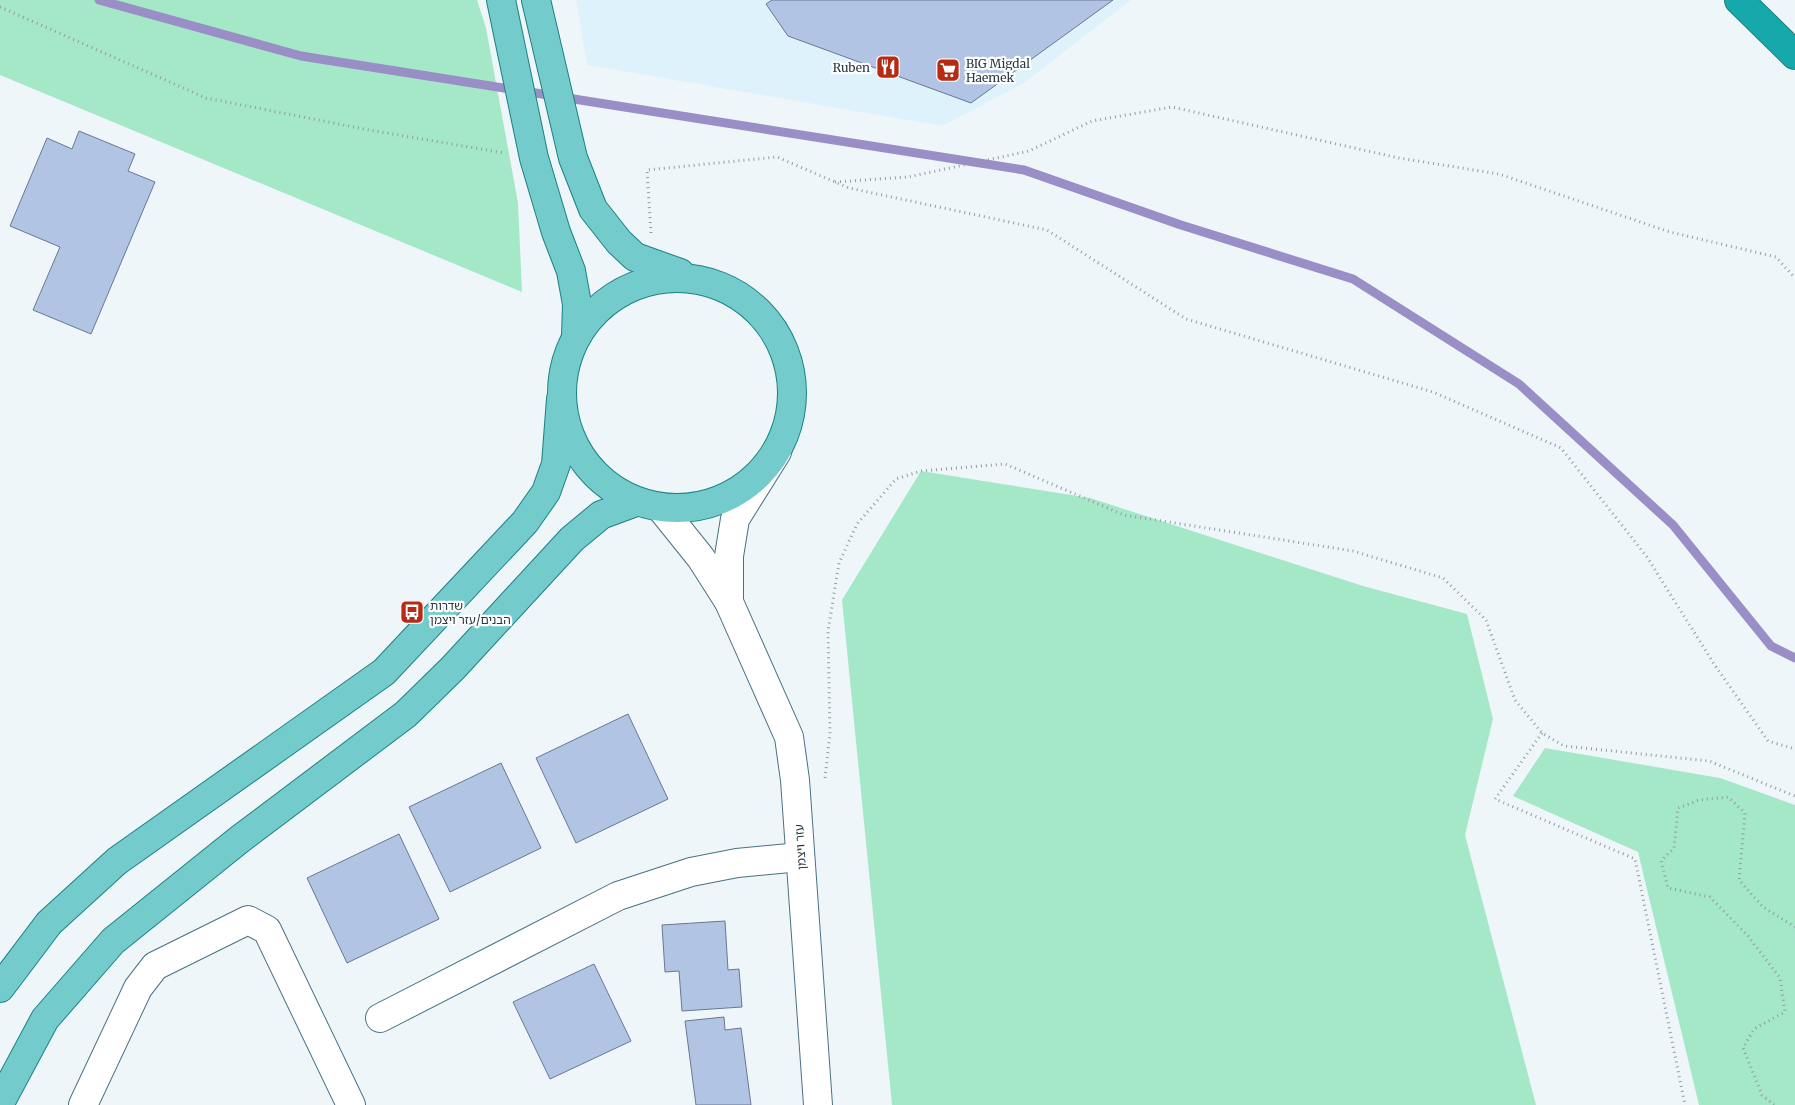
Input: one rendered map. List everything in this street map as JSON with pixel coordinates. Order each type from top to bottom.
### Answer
[{"type":"highway","points":[[1739,0],[1795,55]]},
{"type":"main road","points":[[501,0],[534,158],[556,232],[571,271],[577,304],[576,336]]},
{"type":"main road","points":[[536,0],[573,158],[593,209],[619,242],[635,257],[706,282]]},
{"type":"main road","points":[[0,988],[49,923],[117,861],[384,672],[525,522],[546,492],[556,464],[564,367],[576,336],[595,310],[616,294],[640,282],[666,277],[693,278],[719,285],[746,300],[767,321],[783,346],[792,382],[790,418],[777,452],[754,481],[728,498],[699,508],[648,505],[601,515],[572,539],[452,668],[406,714],[240,839],[113,941],[45,1019],[0,1103]]},
{"type":"main road","points":[[561,399],[568,432],[583,462],[607,486],[648,505]]},
{"type":"street","points":[[729,602],[729,556],[735,519],[777,452]]},
{"type":"street","name":"עזר ויצמן","points":[[648,505],[701,558],[729,602],[789,737],[795,780],[818,1105]]},
{"type":"street","points":[[380,1018],[618,896],[653,883],[737,863],[800,856]]},
{"type":"street","points":[[83,1105],[138,988],[155,966],[248,920],[267,930],[351,1105]]},
{"type":"path","points":[[0,7],[206,98],[369,130],[534,158]]},
{"type":"path","points":[[835,182],[908,177],[1029,151],[1092,121],[1172,107],[1400,158],[1499,174],[1670,232],[1776,257],[1795,278]]},
{"type":"path","points":[[653,264],[647,170],[777,157],[849,188],[1047,230],[1186,319],[1432,392],[1561,448],[1647,557],[1714,664],[1768,741],[1795,749]]},
{"type":"path","points":[[824,786],[830,734],[828,631],[839,564],[857,524],[896,479],[920,471],[1005,464],[1124,515],[1353,551],[1443,578],[1486,620],[1515,700],[1542,733],[1564,746],[1709,761],[1795,796]]},
{"type":"path","points":[[1542,733],[1495,799],[1635,859],[1685,1105]]},
{"type":"path","points":[[1774,1105],[1762,1095],[1743,1048],[1754,1029],[1785,1012],[1780,978],[1748,936],[1710,897],[1668,888],[1661,861],[1674,848],[1678,808],[1699,800],[1728,797],[1745,814],[1739,880],[1763,907],[1795,927]]},
{"type":"shaded area","points":[[576,0],[1131,0],[1024,83],[942,126],[587,65]]},
{"type":"green space","points":[[0,0],[477,0],[486,28],[518,203],[522,292],[0,75]]},
{"type":"green space","points":[[921,471],[1090,498],[1363,586],[1467,614],[1493,719],[1465,835],[1536,1105],[892,1105],[842,600]]},
{"type":"green space","points":[[1545,748],[1720,778],[1795,805],[1795,1105],[1699,1105],[1638,852],[1513,796]]},
{"type":"building","name":"BIG Migdal Haemek","points":[[772,0],[1113,0],[971,103],[788,36],[766,4]]},
{"type":"building","points":[[79,131],[135,154],[128,171],[155,182],[91,334],[33,310],[60,247],[10,226],[47,138],[72,149]]},
{"type":"building","points":[[628,714],[668,799],[576,843],[536,758]]},
{"type":"building","points":[[501,763],[541,848],[450,892],[409,807]]},
{"type":"building","points":[[399,834],[439,919],[347,963],[307,878]]},
{"type":"building","points":[[725,921],[728,970],[739,969],[742,1007],[682,1011],[679,971],[665,972],[662,925]]},
{"type":"building","points":[[594,964],[631,1041],[550,1079],[513,1002]]},
{"type":"building","points":[[724,1017],[725,1030],[741,1028],[751,1105],[696,1105],[685,1021]]},
{"type":"waterway","points":[[99,0],[301,56],[1024,170],[1181,225],[1353,279],[1519,384],[1673,525],[1771,646],[1795,658]]},
{"type":"place","name":"Ruben","points":[[888,67]]},
{"type":"place","name":"BIG Migdal Haemek","points":[[948,70]]},
{"type":"place","name":"שדרות הבנים/עזר ויצמן","points":[[412,612]]}]
